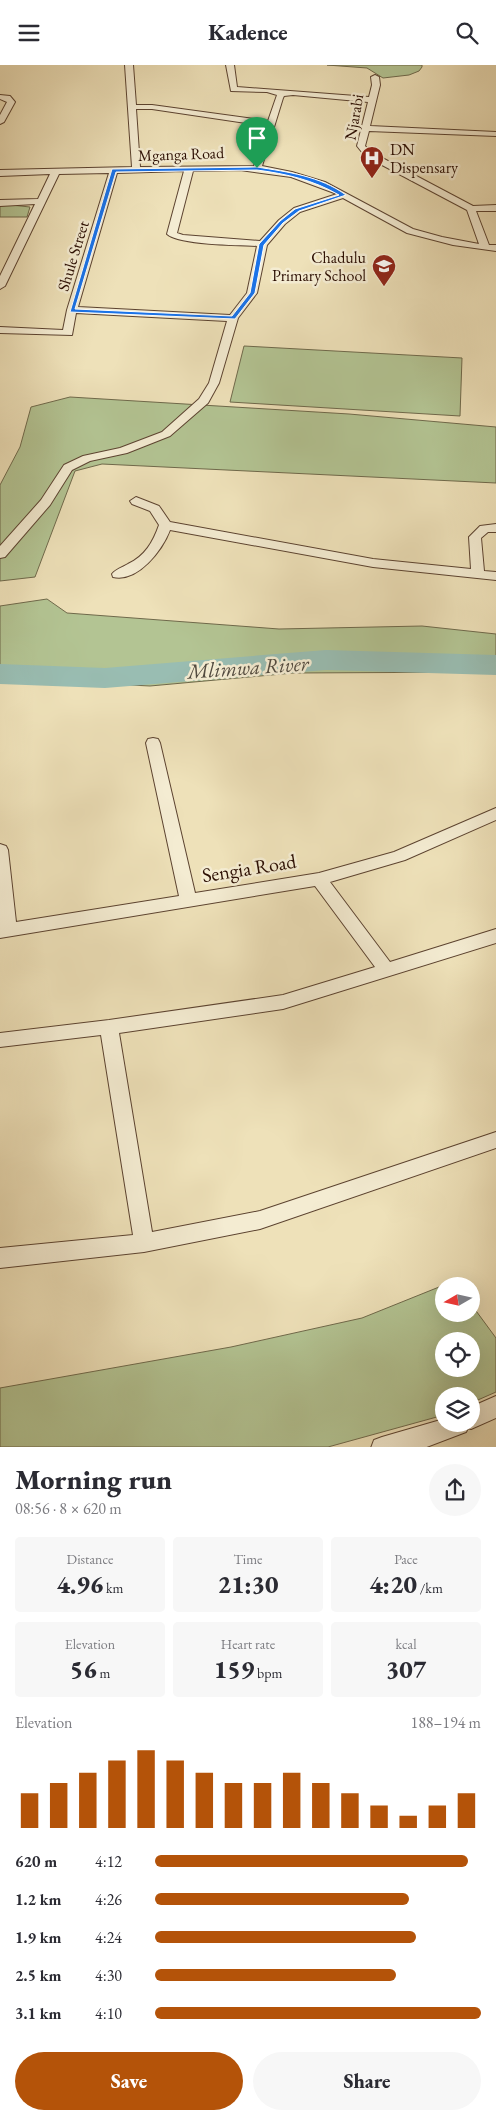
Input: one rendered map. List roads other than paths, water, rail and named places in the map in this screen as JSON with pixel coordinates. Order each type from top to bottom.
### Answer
[{"type":"street","points":[[129,65],[136,170]]},
{"type":"street","points":[[230,65],[234,89],[267,90],[282,94],[293,93],[372,100]]},
{"type":"street","name":"Njarabi","points":[[375,77],[376,85],[361,146],[368,154],[471,209]]},
{"type":"street","points":[[257,168],[272,124],[278,98],[282,94]]},
{"type":"street","points":[[0,97],[8,98],[11,102],[0,122]]},
{"type":"street","points":[[133,107],[152,107],[272,124]]},
{"type":"street","points":[[366,128],[496,134]]},
{"type":"street","name":"Mganga Road","points":[[0,173],[257,168],[295,174],[324,184],[410,231],[448,241],[496,248]]},
{"type":"street","points":[[189,169],[172,234],[181,238],[262,244]]},
{"type":"street","name":"Shule Street","points":[[114,170],[72,310],[233,318]]},
{"type":"street","points":[[0,286],[56,171]]},
{"type":"street","points":[[0,554],[46,502],[68,468],[87,458],[123,451],[166,435],[204,401],[214,383],[233,318],[252,293],[262,244],[282,222],[297,210],[343,195]]},
{"type":"street","points":[[0,203],[42,201]]},
{"type":"street","points":[[485,247],[471,209],[496,208]]},
{"type":"street","points":[[0,330],[68,333],[72,310]]},
{"type":"street","points":[[118,574],[135,567],[147,559],[159,543],[165,525],[158,510],[149,504],[136,501]]},
{"type":"street","points":[[165,525],[373,563],[496,576]]},
{"type":"street","points":[[478,573],[475,537],[484,529],[496,528]]},
{"type":"street","points":[[153,743],[188,900]]},
{"type":"street","name":"Sengia Road","points":[[4,930],[319,879],[399,856],[496,814]]},
{"type":"street","points":[[0,850],[4,930]]},
{"type":"street","points":[[319,879],[386,969]]},
{"type":"street","points":[[0,1040],[109,1027],[283,1002],[496,936]]},
{"type":"street","points":[[109,1027],[144,1243]]},
{"type":"street","points":[[0,1258],[144,1243],[260,1220],[496,1140]]},
{"type":"street","points":[[480,1414],[496,1407]]},
{"type":"street","points":[[382,1447],[440,1432]]},
{"type":"waterway","name":"Mlimwa River","points":[[0,674],[105,678],[326,660],[496,665]]},
{"type":"place","name":"DN Dispensary","points":[[372,179]]},
{"type":"place","name":"Chadulu Primary School","points":[[384,287]]}]
